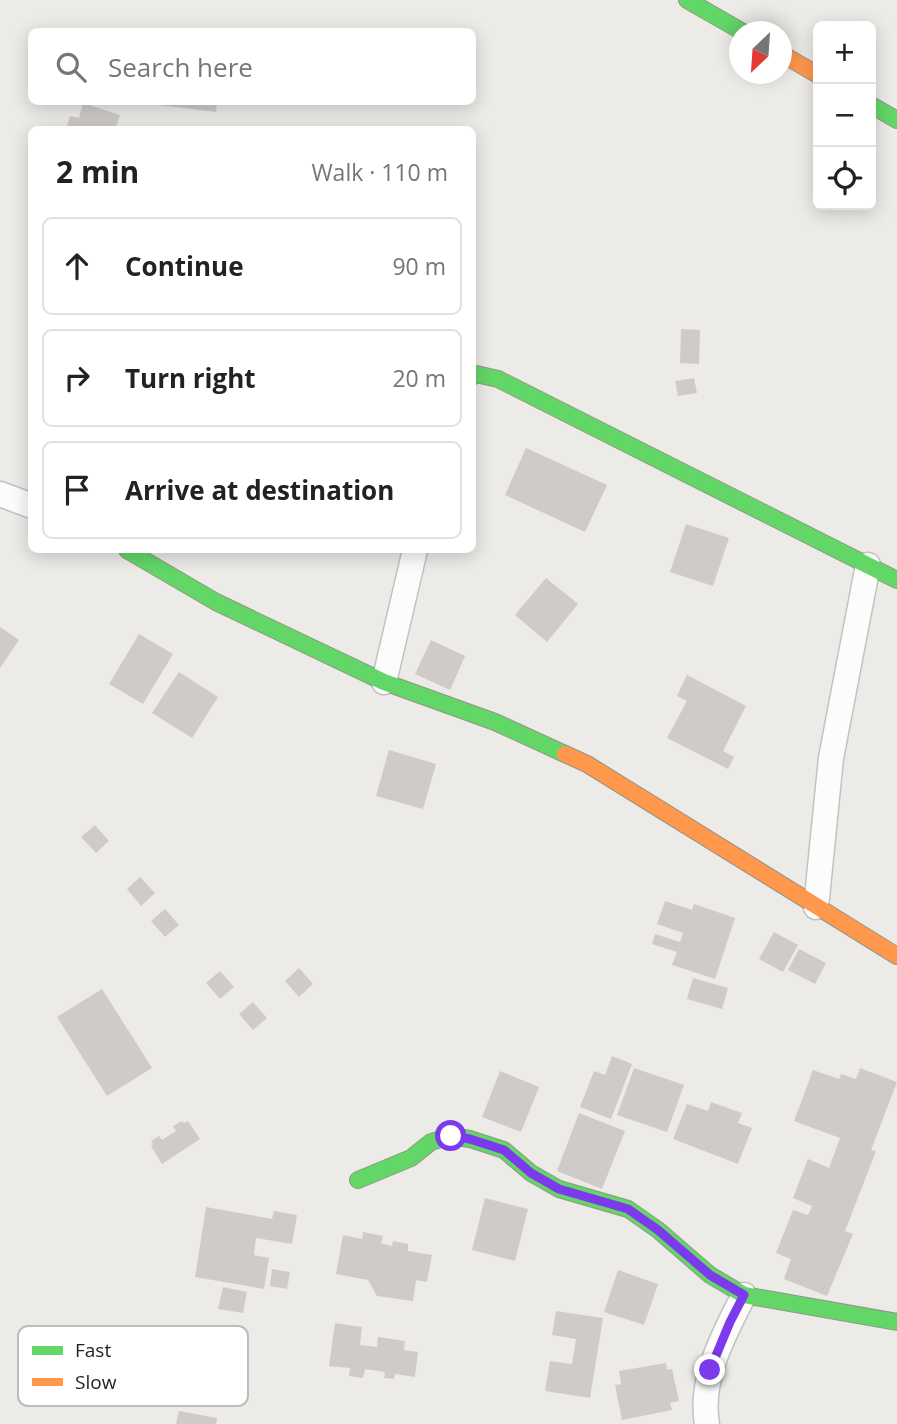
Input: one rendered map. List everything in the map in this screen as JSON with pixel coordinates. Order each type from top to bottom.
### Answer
[{"type":"main road","points":[[687,0],[729,24]]},
{"type":"main road","points":[[792,60],[813,72]]},
{"type":"main road","points":[[876,108],[897,120]]},
{"type":"main road","points":[[476,374],[498,379],[897,580]]},
{"type":"main road","points":[[132,553],[216,603],[384,682],[495,722],[587,764],[897,956]]},
{"type":"main road","points":[[358,1180],[411,1158],[431,1142],[451,1136],[470,1139],[504,1150],[531,1173],[559,1189],[628,1209],[658,1230],[710,1275],[744,1295],[897,1322]]},
{"type":"street","points":[[0,494],[28,504]]},
{"type":"street","points":[[384,682],[414,553]]},
{"type":"street","points":[[816,907],[831,758],[868,565]]},
{"type":"street","points":[[707,1424],[706,1396],[710,1370],[744,1295]]},
{"type":"building","points":[[82,105],[120,115],[116,126],[67,126],[70,116],[79,118]]},
{"type":"building","points":[[159,105],[217,105],[216,112]]},
{"type":"building","points":[[681,329],[700,330],[699,364],[680,363]]},
{"type":"building","points":[[694,378],[697,393],[678,396],[675,381]]},
{"type":"building","points":[[526,448],[607,485],[585,532],[505,495]]},
{"type":"building","points":[[686,524],[729,538],[713,586],[670,572]]},
{"type":"building","points":[[546,578],[578,604],[547,642],[515,615]]},
{"type":"building","points":[[0,627],[19,640],[0,668]]},
{"type":"building","points":[[139,634],[173,654],[143,704],[109,684]]},
{"type":"building","points":[[431,640],[465,656],[450,690],[415,674]]},
{"type":"building","points":[[179,672],[218,697],[192,738],[152,713]]},
{"type":"building","points":[[687,675],[746,706],[723,751],[734,757],[728,769],[667,738],[687,701],[677,696]]},
{"type":"building","points":[[389,750],[436,764],[423,809],[376,796]]},
{"type":"building","points":[[95,825],[109,841],[96,853],[81,837]]},
{"type":"building","points":[[140,877],[155,893],[141,906],[127,889]]},
{"type":"building","points":[[665,901],[692,910],[694,904],[735,918],[715,979],[672,965],[677,952],[652,944],[655,934],[680,942],[683,933],[657,924]]},
{"type":"building","points":[[165,909],[179,925],[165,937],[151,921]]},
{"type":"building","points":[[774,932],[798,945],[783,972],[759,959]]},
{"type":"building","points":[[799,949],[826,963],[815,984],[788,970]]},
{"type":"building","points":[[299,968],[313,984],[299,997],[285,981]]},
{"type":"building","points":[[220,971],[234,987],[220,999],[206,983]]},
{"type":"building","points":[[693,978],[728,988],[722,1009],[687,999]]},
{"type":"building","points":[[102,989],[152,1068],[107,1096],[57,1017]]},
{"type":"building","points":[[253,1002],[267,1018],[253,1030],[239,1014]]},
{"type":"building","points":[[612,1056],[632,1064],[611,1119],[580,1107],[594,1071],[605,1075]]},
{"type":"building","points":[[634,1068],[684,1085],[667,1132],[617,1115]]},
{"type":"building","points":[[860,1068],[897,1082],[871,1150],[876,1151],[845,1231],[853,1234],[827,1296],[784,1279],[791,1259],[776,1253],[793,1210],[808,1215],[812,1206],[793,1198],[808,1159],[829,1168],[840,1138],[794,1121],[813,1070],[839,1079],[841,1074],[856,1079]]},
{"type":"building","points":[[500,1071],[539,1087],[521,1132],[482,1117]]},
{"type":"building","points":[[711,1102],[742,1113],[738,1123],[752,1128],[738,1164],[673,1139],[687,1104],[708,1111]]},
{"type":"building","points":[[579,1113],[625,1131],[602,1189],[557,1171]]},
{"type":"building","points":[[188,1121],[200,1139],[162,1164],[151,1146],[151,1141],[159,1136],[162,1140],[176,1131],[173,1126]]},
{"type":"building","points":[[485,1198],[528,1209],[515,1261],[472,1250]]},
{"type":"building","points":[[206,1207],[272,1219],[274,1211],[297,1215],[292,1244],[256,1238],[254,1255],[269,1258],[264,1289],[195,1277]]},
{"type":"building","points":[[363,1232],[383,1236],[381,1243],[392,1246],[393,1241],[408,1244],[408,1251],[432,1255],[427,1282],[416,1280],[413,1301],[377,1296],[368,1280],[336,1274],[343,1235],[362,1239]]},
{"type":"building","points":[[272,1269],[290,1272],[287,1289],[270,1286]]},
{"type":"building","points":[[618,1270],[658,1284],[644,1325],[604,1312]]},
{"type":"building","points":[[223,1287],[247,1292],[243,1313],[218,1309]]},
{"type":"building","points":[[556,1311],[603,1318],[590,1398],[545,1391],[550,1361],[572,1364],[576,1339],[552,1335]]},
{"type":"building","points":[[335,1323],[362,1327],[360,1345],[377,1347],[378,1337],[405,1341],[404,1350],[418,1352],[415,1377],[395,1374],[394,1379],[384,1378],[385,1372],[365,1369],[363,1378],[349,1376],[350,1368],[329,1366]]},
{"type":"building","points":[[666,1363],[667,1370],[672,1369],[679,1401],[670,1403],[672,1410],[622,1420],[615,1385],[621,1384],[619,1371]]},
{"type":"building","points":[[179,1411],[217,1418],[216,1424],[176,1424]]},
{"type":"traffic: fast","points":[[687,0],[729,24]]},
{"type":"traffic: fast","points":[[876,108],[897,120]]},
{"type":"traffic: fast","points":[[476,374],[498,379],[897,580]]},
{"type":"traffic: fast","points":[[132,553],[216,602],[384,682],[495,722],[565,754]]},
{"type":"traffic: fast","points":[[358,1180],[411,1158],[431,1142],[451,1136],[470,1139],[504,1150],[531,1173],[559,1189],[628,1209],[658,1230],[710,1275],[744,1295],[897,1322]]},
{"type":"traffic: slow","points":[[792,60],[813,72]]},
{"type":"traffic: slow","points":[[565,754],[587,764],[897,956]]},
{"type":"route","points":[[451,1136],[504,1150],[531,1173],[559,1189],[628,1209],[658,1230],[710,1275],[744,1295],[710,1370]]}]
